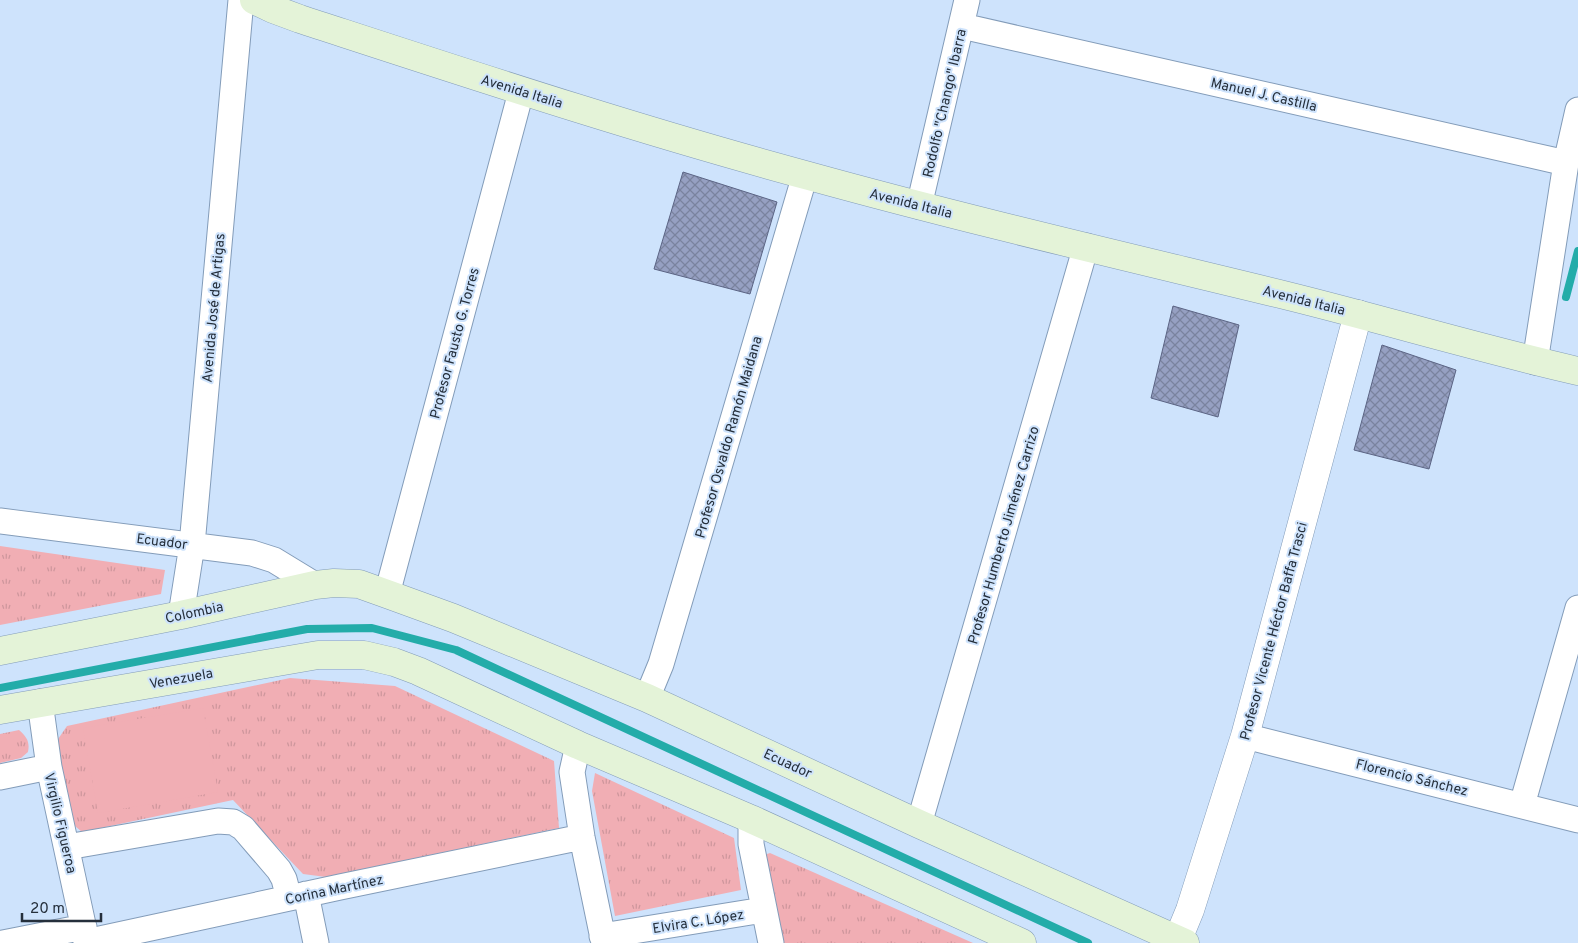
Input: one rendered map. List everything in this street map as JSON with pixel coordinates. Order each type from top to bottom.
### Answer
[{"type":"main road","name":"Avenida Italia","points":[[254,0],[273,10],[521,92],[805,175],[919,206],[1358,314],[1535,362],[1578,371]]},
{"type":"main road","name":"Colombia","points":[[0,651],[181,616],[334,582],[359,584],[387,594]]},
{"type":"main road","name":"Ecuador","points":[[387,594],[453,618],[647,698],[1179,942]]},
{"type":"main road","name":"Venezuela","points":[[0,710],[318,655],[364,655],[394,662],[418,671],[578,745]]},
{"type":"main road","points":[[578,745],[751,819],[1022,943]]},
{"type":"street","name":"Avenida José de Artigas","points":[[181,616],[192,545],[241,0]]},
{"type":"street","name":"Rodolfo \"Chango\" Ibarra","points":[[919,206],[968,0]]},
{"type":"street","name":"Manuel J. Castilla","points":[[962,26],[1566,163]]},
{"type":"street","name":"Profesor Fausto G. Torres","points":[[387,594],[521,92]]},
{"type":"street","points":[[1535,362],[1566,163],[1578,110]]},
{"type":"street","name":"Profesor Osvaldo Ramón Maidana","points":[[647,698],[661,664],[805,175]]},
{"type":"street","name":"Profesor Humberto Jiménez Carrizo","points":[[919,824],[1086,246]]},
{"type":"street","name":"Profesor Vicente Héctor Baffa Trasci","points":[[1179,942],[1245,736],[1358,314]]},
{"type":"street","name":"Ecuador","points":[[0,520],[252,553],[274,560],[316,585]]},
{"type":"street","points":[[1522,805],[1578,608]]},
{"type":"street","name":"Virgilio Figueroa","points":[[40,702],[49,767],[86,937]]},
{"type":"street","name":"Florencio Sánchez","points":[[1245,736],[1578,820]]},
{"type":"street","points":[[578,745],[572,772],[582,837],[603,940]]},
{"type":"street","points":[[0,776],[49,767]]},
{"type":"street","points":[[751,819],[751,844],[770,943]]},
{"type":"street","points":[[67,847],[218,821],[233,822],[243,828],[279,870],[298,896],[316,943]]},
{"type":"street","name":"Corina Martínez","points":[[3,943],[86,937],[298,896],[582,837]]},
{"type":"street","name":"Elvira C. López","points":[[603,940],[763,910]]},
{"type":"green space","points":[[0,546],[165,570],[161,594],[0,625]]},
{"type":"green space","points":[[290,678],[395,686],[554,761],[559,828],[326,877],[303,874],[233,800],[82,832],[69,821],[56,742],[67,726]]},
{"type":"green space","points":[[203,708],[218,792],[98,813],[83,728]]},
{"type":"green space","points":[[19,730],[27,740],[29,745],[28,752],[21,758],[0,763],[0,734]]},
{"type":"green space","points":[[595,773],[734,838],[741,890],[615,916],[592,791]]},
{"type":"green space","points":[[770,853],[973,943],[784,943],[764,855]]},
{"type":"building","points":[[683,172],[777,202],[750,294],[654,269]]},
{"type":"building","points":[[1173,306],[1239,325],[1218,417],[1151,398]]},
{"type":"building","points":[[1382,345],[1456,370],[1429,469],[1354,450]]},
{"type":"waterway","points":[[1566,297],[1578,251]]},
{"type":"waterway","points":[[0,688],[307,629],[372,628],[456,650],[1088,943]]}]
